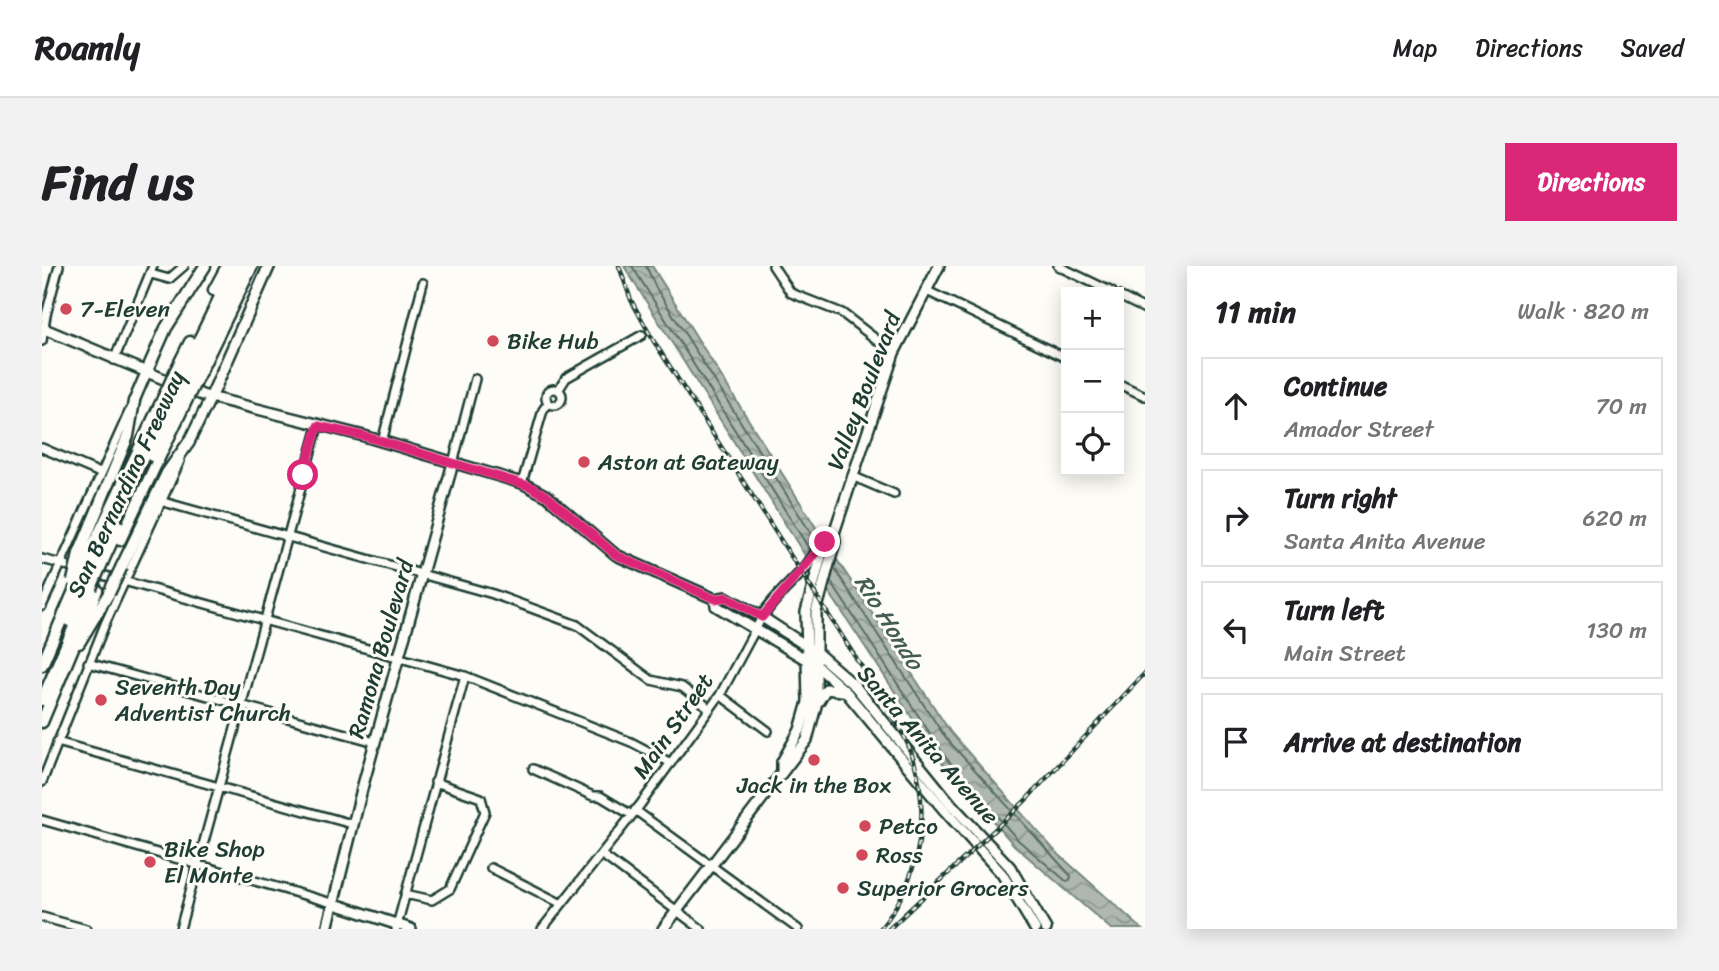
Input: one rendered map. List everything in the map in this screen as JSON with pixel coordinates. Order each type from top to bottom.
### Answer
[{"type":"highway","points":[[146,373],[166,328],[205,266]]},
{"type":"highway","name":"San Bernardino Freeway","points":[[42,666],[177,395],[227,266]]},
{"type":"highway","points":[[185,376],[235,266]]},
{"type":"highway","points":[[185,376],[243,266]]},
{"type":"highway","name":"San Bernardino Freeway","points":[[42,722],[72,652],[83,587],[95,559],[185,376],[252,266]]},
{"type":"highway","points":[[211,397],[269,266]]},
{"type":"highway","points":[[95,559],[128,436],[134,401]]},
{"type":"highway","points":[[72,652],[86,635],[109,593],[167,473],[189,442]]},
{"type":"highway","points":[[42,683],[83,587]]},
{"type":"highway","points":[[42,700],[83,587]]},
{"type":"main road","name":"Valley Boulevard","points":[[663,929],[807,740],[816,706],[817,602],[835,542],[834,533],[894,354],[939,266]]},
{"type":"main road","name":"Santa Anita Avenue","points":[[43,328],[114,360],[211,397],[382,442],[522,483],[547,496],[616,555],[715,599],[726,597],[762,617],[817,653],[855,686],[886,720],[951,804],[1010,867],[1046,929]]},
{"type":"main road","points":[[134,401],[146,373]]},
{"type":"main road","points":[[189,442],[211,397]]},
{"type":"main road","name":"Ramona Boulevard","points":[[327,929],[374,742],[453,463]]},
{"type":"main road","name":"Valley Boulevard","points":[[782,772],[782,762],[806,712],[809,686],[806,612],[809,591],[825,542],[834,533]]},
{"type":"main road","name":"Main Street","points":[[762,617],[825,542]]},
{"type":"main road","name":"Santa Anita Avenue","points":[[715,599],[716,606],[817,666],[846,692],[913,774],[1002,874],[1035,929]]},
{"type":"main road","points":[[816,706],[826,690],[846,692]]},
{"type":"main road","points":[[867,715],[874,713],[886,720]]},
{"type":"main road","points":[[332,903],[411,929]]},
{"type":"street","points":[[42,341],[59,266]]},
{"type":"street","points":[[114,360],[152,270],[169,279],[184,266]]},
{"type":"street","points":[[773,266],[791,293],[842,313],[894,354]]},
{"type":"street","points":[[1058,266],[1102,287]]},
{"type":"street","points":[[382,442],[423,283]]},
{"type":"street","points":[[925,290],[1061,356]]},
{"type":"street","points":[[1124,298],[1145,309]]},
{"type":"street","points":[[522,483],[543,410],[548,402],[547,393],[559,389],[566,378],[642,335]]},
{"type":"street","name":"Ramona Boulevard","points":[[453,463],[475,379]]},
{"type":"street","points":[[1124,386],[1145,396]]},
{"type":"street","points":[[548,402],[555,405],[562,401],[559,389]]},
{"type":"street","points":[[42,606],[134,401]]},
{"type":"street","points":[[180,929],[318,426]]},
{"type":"street","points":[[42,782],[88,663],[189,442]]},
{"type":"street","points":[[42,448],[100,473]]},
{"type":"street","points":[[852,476],[894,494]]},
{"type":"street","points":[[160,501],[493,594],[577,625],[651,680],[682,687],[709,708]]},
{"type":"street","points":[[42,559],[465,676],[641,747],[671,763]]},
{"type":"street","name":"Main Street","points":[[542,929],[671,763],[720,695],[762,617]]},
{"type":"street","points":[[88,663],[374,742]]},
{"type":"street","points":[[397,926],[465,676]]},
{"type":"street","points":[[720,695],[768,732]]},
{"type":"street","points":[[57,742],[218,789],[352,824]]},
{"type":"street","points":[[533,769],[633,812],[798,929]]},
{"type":"street","points":[[405,894],[432,900],[450,888],[485,812],[481,798],[435,782]]},
{"type":"street","points":[[42,820],[332,903]]},
{"type":"street","points":[[601,854],[701,929]]},
{"type":"street","points":[[491,868],[562,904]]},
{"type":"street","points":[[42,917],[70,927],[86,929]]},
{"type":"water","points":[[624,266],[652,266],[820,534],[951,733],[1055,851],[1142,929],[1111,929],[1014,845],[941,762],[806,557]]},
{"type":"railway","points":[[619,266],[631,300],[653,340],[889,709],[910,750],[919,783],[921,805],[918,849],[904,891],[880,929]]},
{"type":"railway","points":[[889,929],[1024,802],[1145,673]]},
{"type":"place","name":"7-Eleven","points":[[66,309]]},
{"type":"place","name":"Bike Hub","points":[[493,341]]},
{"type":"place","name":"Aston at Gateway","points":[[584,462]]},
{"type":"place","name":"Seventh Day Adventist Church","points":[[101,700]]},
{"type":"place","name":"Jack in the Box","points":[[814,760]]},
{"type":"place","name":"Petco","points":[[865,826]]},
{"type":"place","name":"Ross","points":[[862,855]]},
{"type":"place","name":"Bike Shop El Monte","points":[[150,862]]},
{"type":"place","name":"Superior Grocers","points":[[843,888]]},
{"type":"route","points":[[303,475],[318,426],[364,436],[508,478],[547,496],[601,545],[616,555],[715,599],[726,597],[762,617],[777,596],[809,565],[820,545],[825,542]]},
{"type":"water label","name":"Rio Hondo","points":[[889,622]]}]
